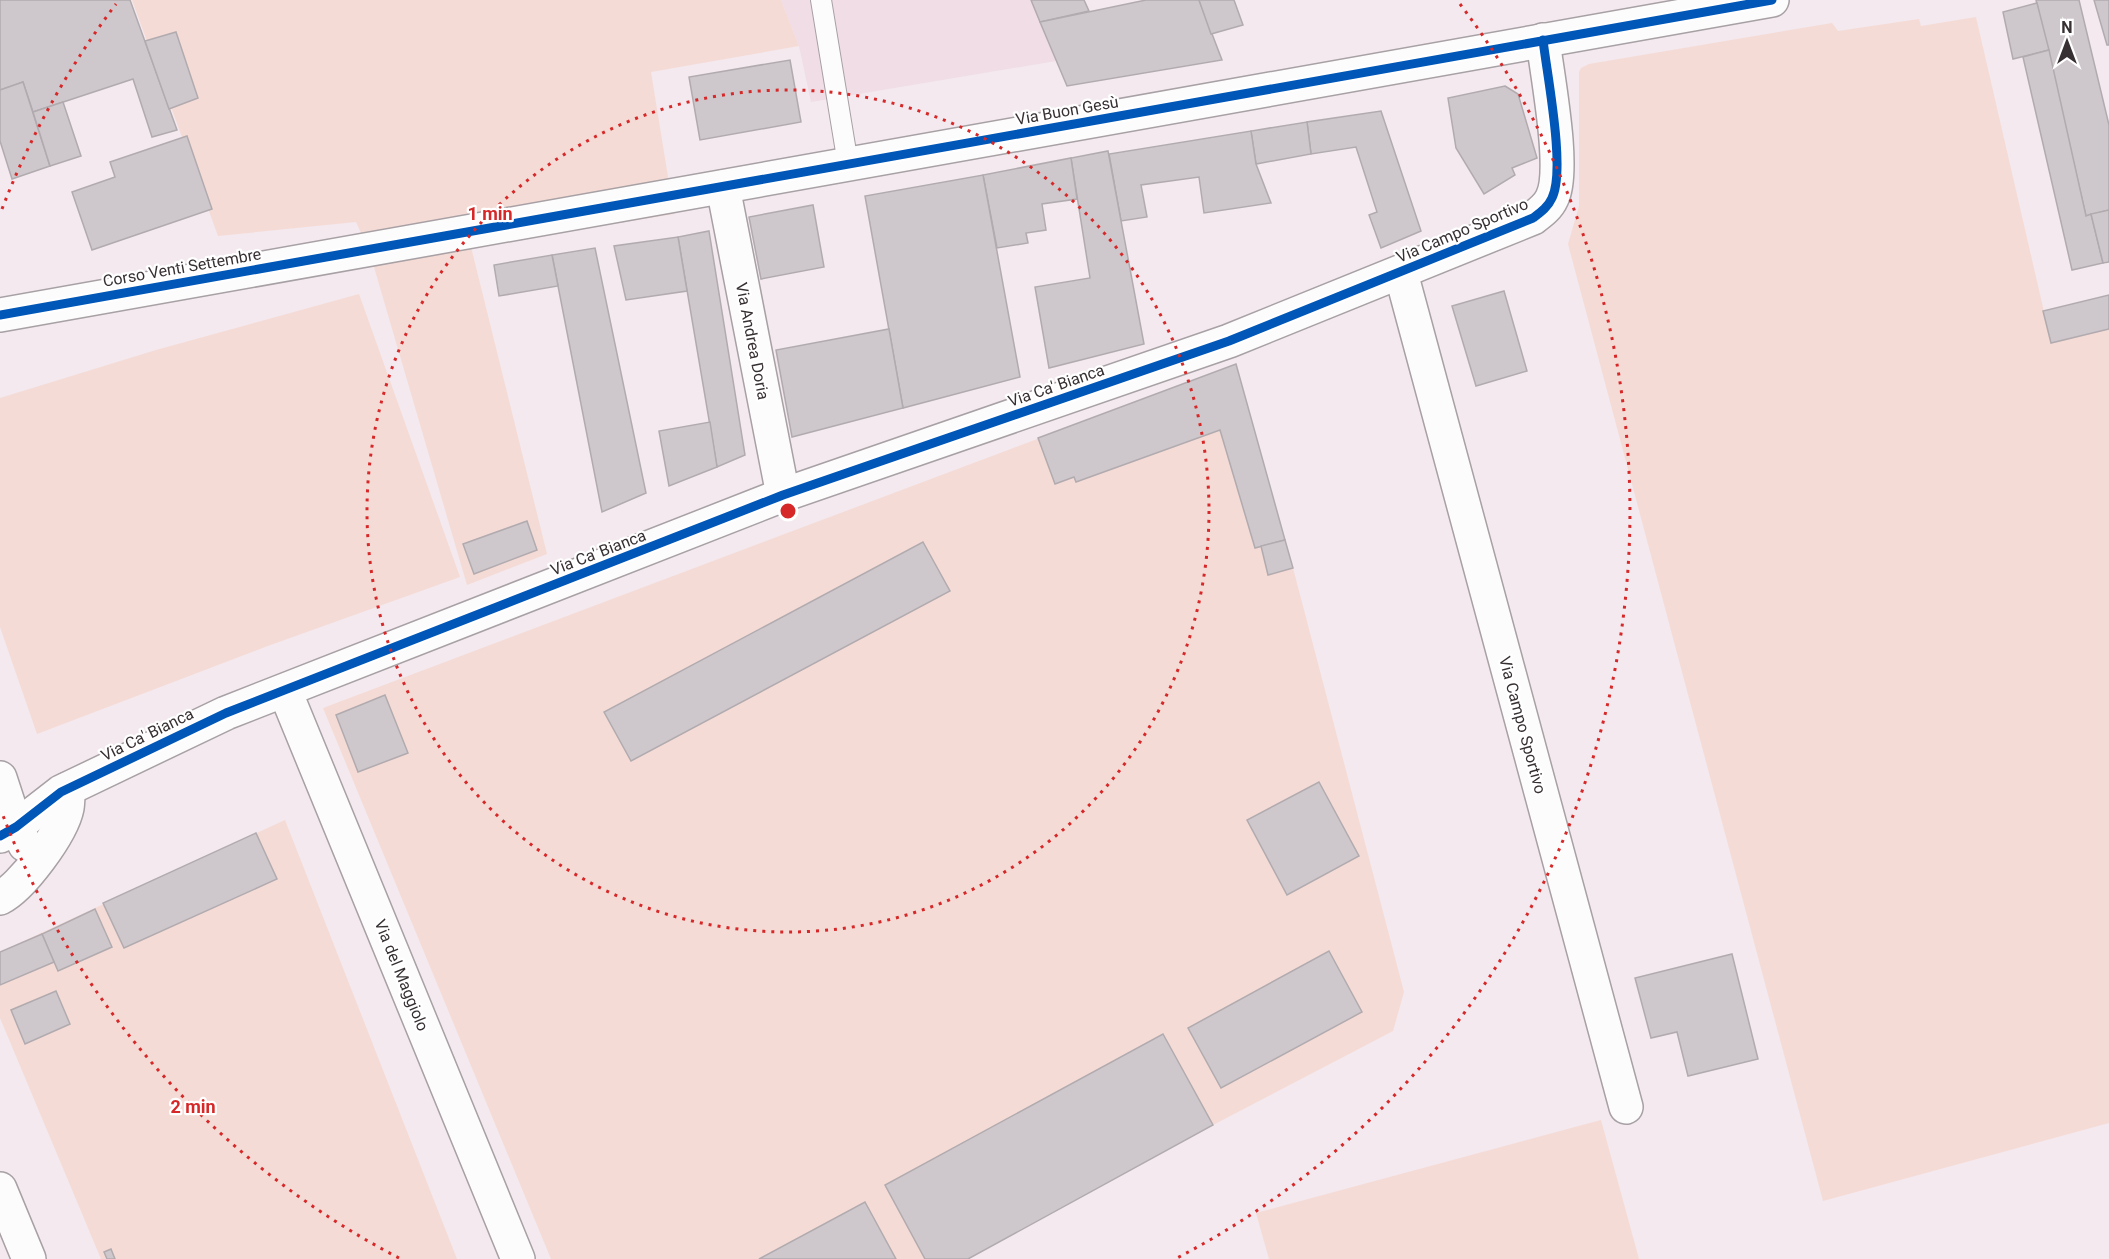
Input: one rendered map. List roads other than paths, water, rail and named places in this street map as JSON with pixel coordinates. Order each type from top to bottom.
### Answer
[{"type":"street","name":"Via Buon Gesù","points":[[369,250],[1772,0]]},
{"type":"street","name":"Via Campo Sportivo","points":[[1229,341],[1533,218],[1548,206],[1555,190],[1557,157],[1543,40]]},
{"type":"street","name":"Via Andrea Doria","points":[[723,187],[783,495]]},
{"type":"street","name":"Corso Venti Settembre","points":[[0,315],[369,250]]},
{"type":"street","name":"Via Campo Sportivo","points":[[1401,273],[1626,1107]]},
{"type":"street","name":"Via Ca' Bianca","points":[[8,832],[68,789],[226,713],[783,495],[1229,341]]},
{"type":"street","name":"Via del Maggiolo","points":[[285,691],[519,1259]]},
{"type":"street","points":[[0,778],[8,832],[36,861]]},
{"type":"street","points":[[0,898],[21,882],[56,834],[67,807],[68,789]]},
{"type":"street","points":[[0,1189],[29,1259]]},
{"type":"lane","points":[[821,0],[848,164]]}]
